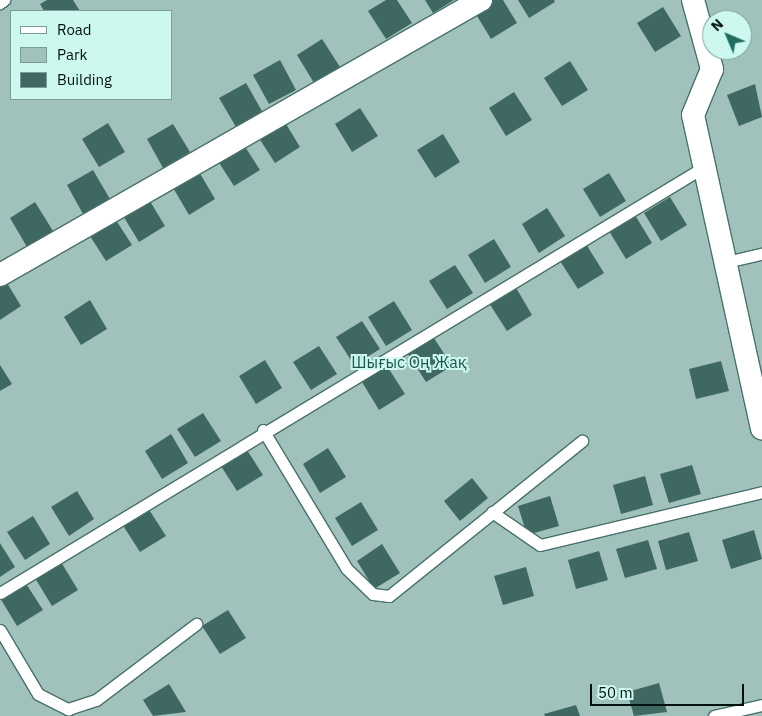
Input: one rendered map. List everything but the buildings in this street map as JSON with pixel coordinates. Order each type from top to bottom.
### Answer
[{"type":"street","points":[[0,275],[481,0]]},
{"type":"street","points":[[693,0],[712,69],[693,115],[762,429]]},
{"type":"lane","points":[[0,3],[4,0]]},
{"type":"lane","points":[[0,592],[263,430],[704,167]]},
{"type":"lane","points":[[726,262],[762,254]]},
{"type":"lane","points":[[263,430],[347,569],[373,594],[389,596],[582,441]]},
{"type":"lane","points":[[492,512],[540,545],[762,492]]},
{"type":"lane","points":[[0,630],[38,694],[68,709],[96,700],[196,624]]},
{"type":"lane","points":[[714,716],[762,705]]},
{"type":"green space","name":"Шығыс Оң Жақ","points":[[0,0],[762,0],[762,716],[0,716]]}]
